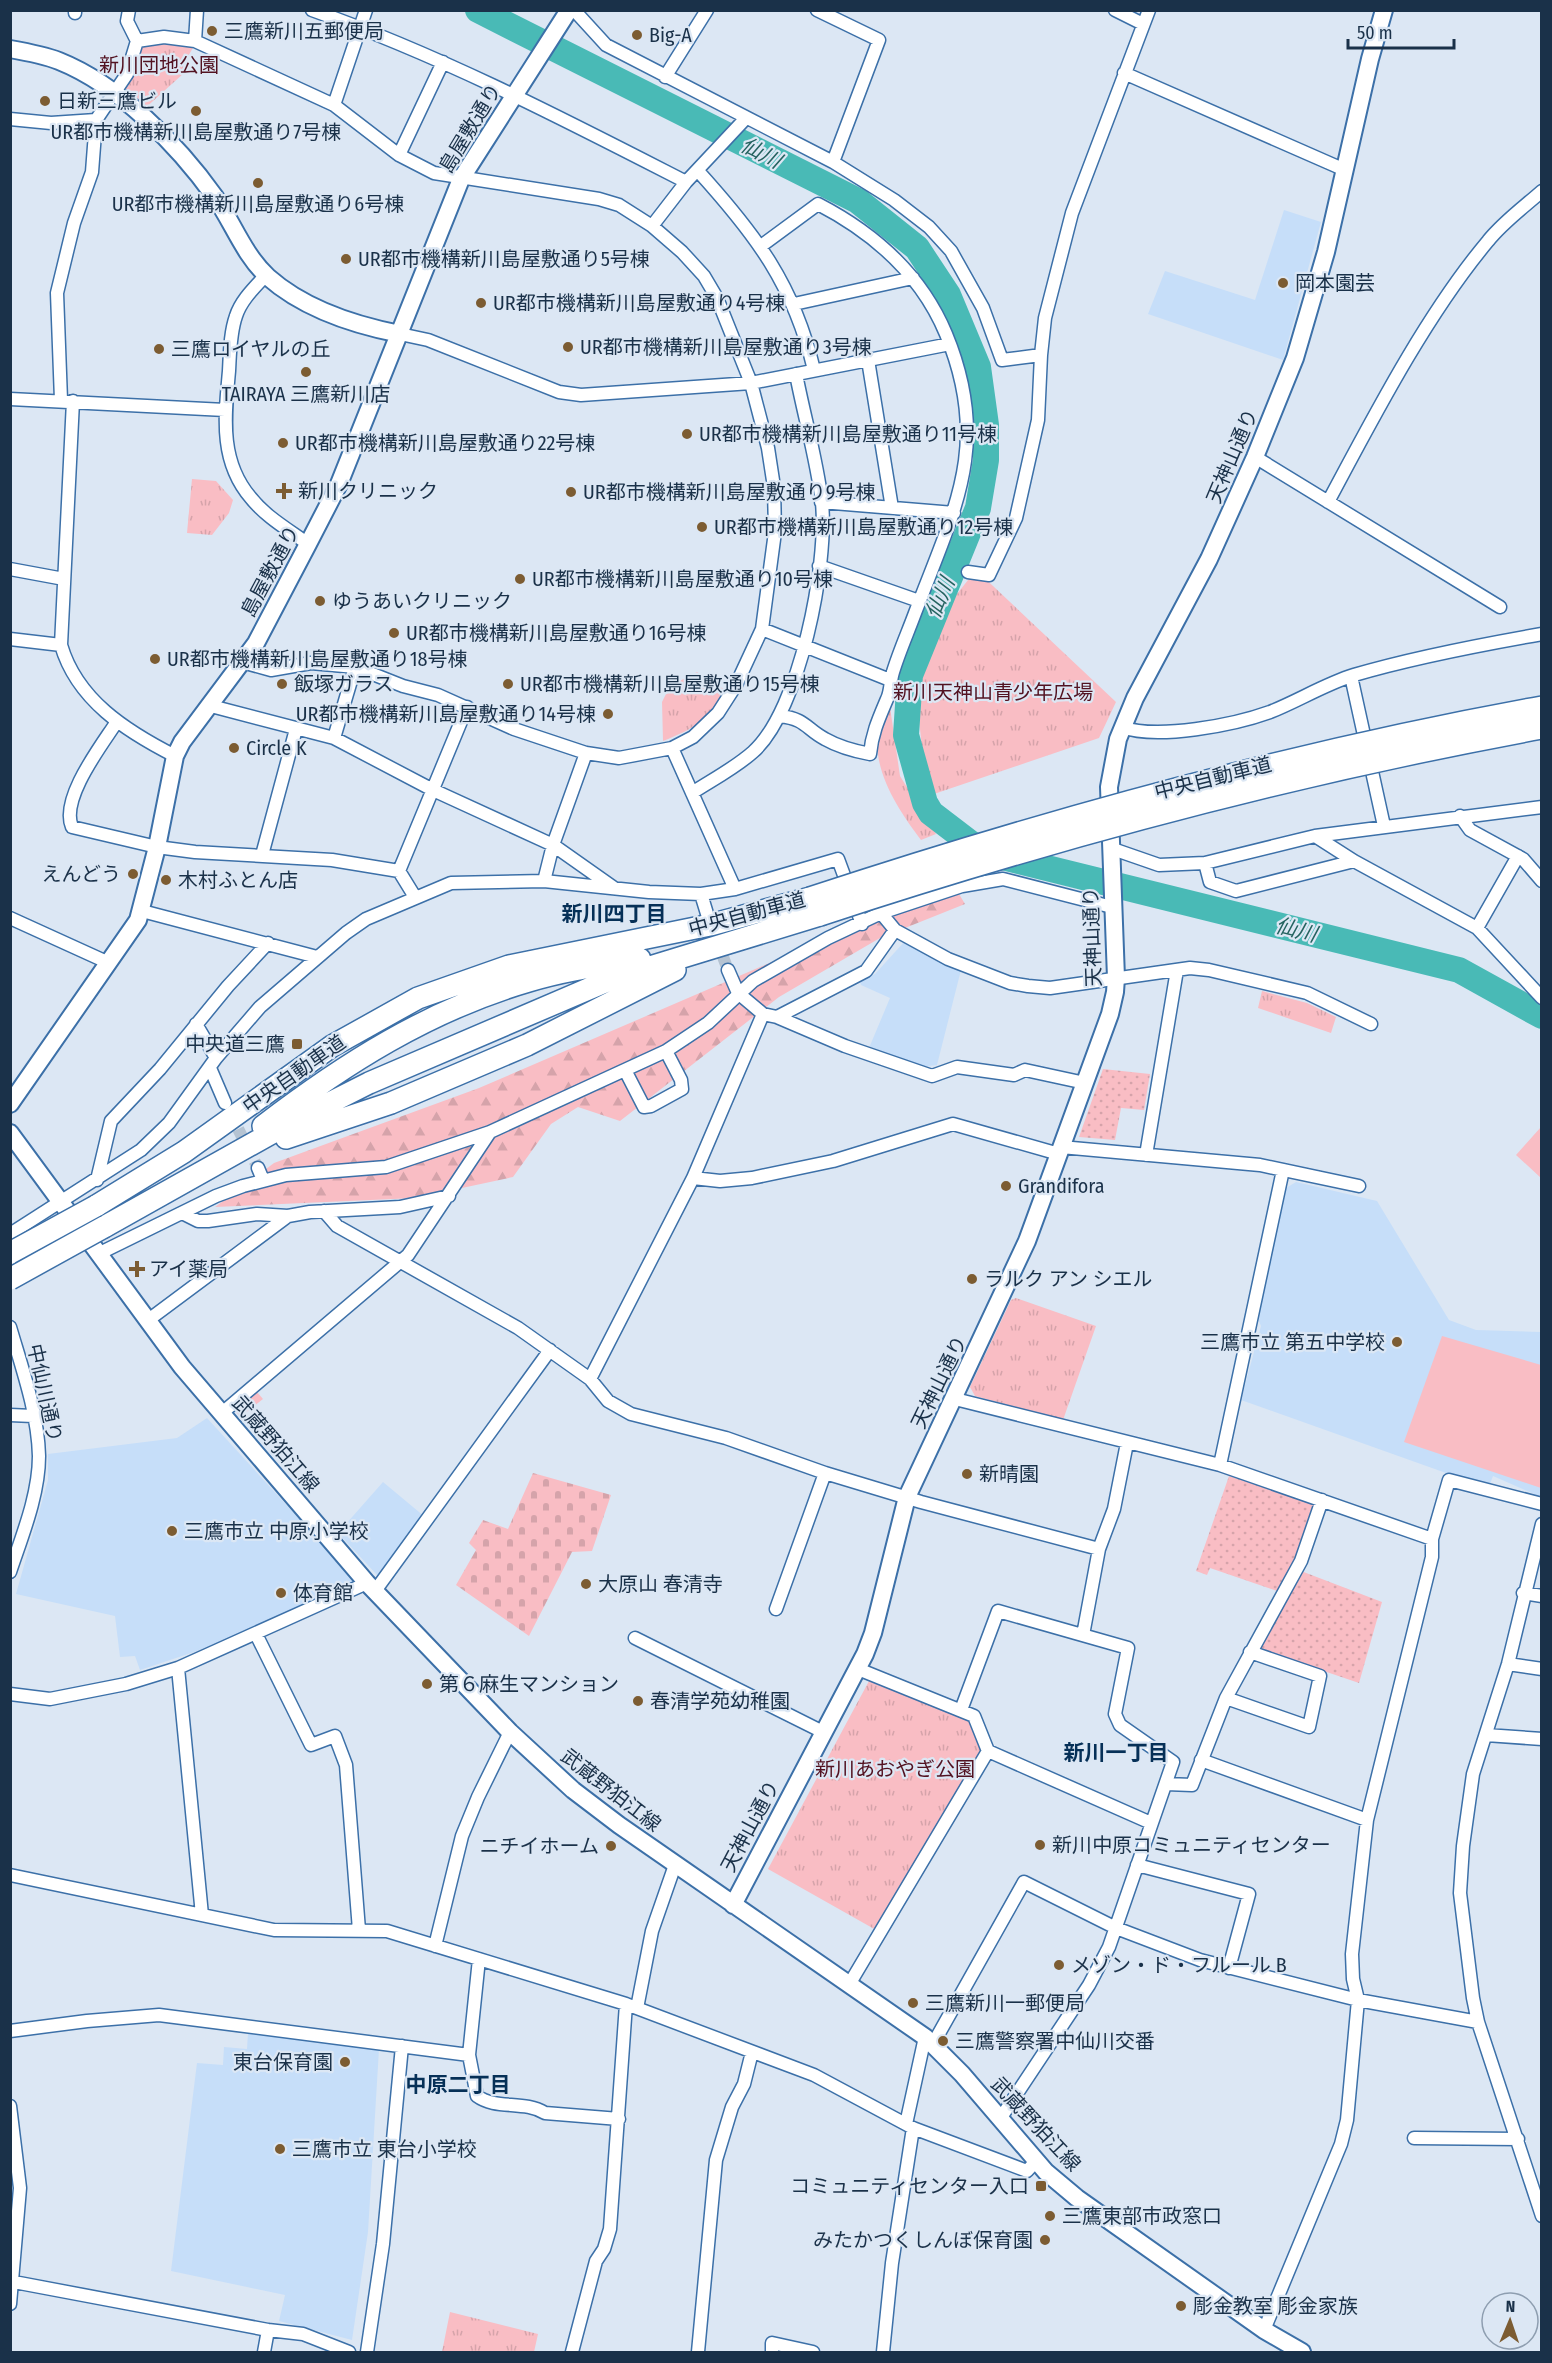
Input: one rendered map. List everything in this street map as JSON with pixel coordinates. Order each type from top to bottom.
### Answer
[{"type":"highway","name":"中央自動車道","points":[[10,1279],[286,1125],[369,1083],[565,998],[643,969],[759,935],[815,907],[1002,836],[1149,794],[1321,751],[1542,707]]},
{"type":"highway","name":"中央自動車道","points":[[10,1253],[96,1206],[184,1152],[332,1046],[418,998],[509,966],[720,923],[815,907],[1241,792],[1434,748],[1542,728]]},
{"type":"highway","points":[[203,1171],[318,1084],[416,1025],[529,981],[759,935]]},
{"type":"highway","points":[[203,1171],[305,1130],[390,1103],[527,1045],[672,971],[759,935]]},
{"type":"street","points":[[129,10],[127,21],[137,41],[127,74],[96,120],[92,172],[74,223],[57,293],[67,400],[61,645],[75,677],[116,723],[175,756]]},
{"type":"street","points":[[195,41],[197,10]]},
{"type":"street","points":[[312,10],[362,28],[515,94],[686,182]]},
{"type":"street","points":[[334,105],[362,28],[366,10]]},
{"type":"street","name":"島屋敷通り","points":[[10,1104],[134,929],[142,911],[175,756],[182,742],[242,662],[308,544],[339,483],[462,179],[569,10]]},
{"type":"street","points":[[574,10],[606,45],[742,123],[833,162],[903,206],[929,227],[951,251],[983,308],[1002,360],[1041,355]]},
{"type":"street","points":[[665,77],[707,10]]},
{"type":"street","points":[[817,10],[879,40],[833,162]]},
{"type":"street","points":[[1115,10],[1143,24]]},
{"type":"street","points":[[968,572],[988,575],[1016,518],[1038,420],[1045,318],[1072,213],[1149,10]]},
{"type":"street","name":"天神山通り","points":[[733,1905],[858,1669],[873,1633],[907,1497],[1028,1241],[1110,1014],[1116,978],[1110,866],[1110,774],[1122,727],[1209,559],[1255,457],[1295,358],[1326,252],[1384,10]]},
{"type":"street","points":[[137,41],[164,37],[195,41],[334,105],[399,155],[434,173],[599,199],[619,205],[652,226],[682,252],[704,276],[717,298],[751,383],[768,448],[775,510],[775,532],[762,629],[736,685],[718,713],[693,737],[672,748],[619,758],[586,753],[514,729],[467,707],[355,667],[311,663],[271,670],[242,662]]},
{"type":"street","points":[[10,49],[57,60],[98,82],[150,122],[192,167],[266,275],[294,297],[377,329],[428,340],[559,392],[581,395],[751,383],[950,344]]},
{"type":"street","points":[[399,155],[443,62]]},
{"type":"street","points":[[1124,73],[1345,170]]},
{"type":"street","points":[[10,119],[51,123],[96,120]]},
{"type":"street","points":[[652,226],[686,182],[742,123]]},
{"type":"street","points":[[698,171],[761,246],[794,304],[814,370]]},
{"type":"street","points":[[1328,502],[1403,369],[1458,282],[1489,239],[1542,191]]},
{"type":"street","points":[[761,246],[818,204],[845,218],[883,245],[913,278],[940,321],[950,344],[963,388],[967,428],[965,472],[954,513],[890,680],[888,697],[872,736],[870,754],[847,749],[823,738],[800,721],[780,716]]},
{"type":"street","points":[[266,275],[244,300],[236,314],[224,434],[228,453],[246,491],[266,513],[308,544]]},
{"type":"street","points":[[794,304],[913,278]]},
{"type":"street","points":[[868,360],[892,508]]},
{"type":"street","points":[[692,793],[754,752],[780,716],[804,646],[823,536],[822,502],[796,374]]},
{"type":"street","points":[[10,399],[67,400],[225,410]]},
{"type":"street","points":[[1255,457],[1500,607]]},
{"type":"street","points":[[822,502],[954,513]]},
{"type":"street","points":[[819,566],[919,601]]},
{"type":"street","points":[[10,569],[64,579]]},
{"type":"street","points":[[762,629],[890,680]]},
{"type":"street","points":[[1122,727],[1134,731],[1178,733],[1269,712],[1352,676],[1433,655],[1542,634]]},
{"type":"street","points":[[10,639],[61,645]]},
{"type":"street","points":[[334,738],[355,667]]},
{"type":"street","points":[[1352,676],[1384,826]]},
{"type":"street","points":[[211,706],[334,738],[433,790],[553,845],[614,888]]},
{"type":"street","points":[[399,871],[467,707]]},
{"type":"street","points":[[116,723],[85,771],[76,791],[70,821],[72,827],[80,831],[157,847],[195,852],[332,860],[399,871],[415,897]]},
{"type":"street","points":[[262,855],[296,729]]},
{"type":"street","points":[[672,748],[735,889]]},
{"type":"street","points":[[544,881],[553,845],[586,753]]},
{"type":"street","points":[[1110,848],[1159,865],[1205,863],[1315,836],[1542,807]]},
{"type":"street","points":[[1460,816],[1470,830],[1518,856],[1542,881]]},
{"type":"street","points":[[1315,836],[1354,861],[1477,928],[1542,998]]},
{"type":"street","points":[[1477,928],[1518,856]]},
{"type":"street","points":[[10,1234],[141,1150],[170,1123],[213,1063],[260,1007],[317,957],[366,919],[451,883],[544,881],[701,894],[735,889],[838,859],[862,924]]},
{"type":"street","points":[[1205,863],[1210,882],[1236,891],[1354,861]]},
{"type":"street","points":[[98,1254],[216,1196],[263,1180],[309,1173],[386,1167],[489,1132],[626,1072],[666,1051],[708,1023],[738,993],[796,955],[881,913],[962,886],[1003,879],[1112,903]]},
{"type":"street","points":[[701,894],[708,917]]},
{"type":"street","points":[[142,911],[317,957]]},
{"type":"street","points":[[881,913],[895,930],[948,959],[1010,983],[1050,988],[1177,970],[1209,970],[1307,993],[1371,1024]]},
{"type":"street","points":[[10,918],[110,963]]},
{"type":"street","points":[[777,1017],[866,971],[895,930]]},
{"type":"street","points":[[97,1180],[111,1121],[160,1069],[196,1024],[268,943]]},
{"type":"street","points":[[728,970],[738,993],[763,1014],[777,1017],[845,1046],[932,1076],[957,1067],[1014,1075],[1025,1070],[1085,1083]]},
{"type":"street","points":[[1146,1155],[1177,970]]},
{"type":"street","points":[[590,1379],[693,1178],[763,1014]]},
{"type":"street","points":[[196,1024],[213,1063],[225,1103]]},
{"type":"street","points":[[626,1072],[644,1107],[679,1092],[683,1086],[666,1051]]},
{"type":"street","points":[[693,1178],[720,1181],[752,1178],[833,1161],[953,1125],[1060,1150],[1260,1165],[1359,1186]]},
{"type":"street","points":[[222,1413],[408,1255],[489,1132]]},
{"type":"street","name":"武蔵野狛江線","points":[[10,1133],[182,1367],[371,1587],[510,1732],[573,1790],[675,1865],[850,1983],[929,2041],[1036,2161],[1077,2198],[1264,2330],[1302,2352]]},
{"type":"street","points":[[258,1168],[263,1180]]},
{"type":"street","points":[[1220,1465],[1283,1170]]},
{"type":"street","points":[[182,1213],[198,1221],[257,1214],[288,1215],[400,1207],[449,1196]]},
{"type":"street","points":[[324,1211],[337,1227],[518,1328],[590,1379],[608,1401],[631,1414],[717,1435],[825,1473],[1100,1549]]},
{"type":"street","points":[[147,1321],[288,1215]]},
{"type":"street","name":"中仙川通り","points":[[10,1326],[33,1416],[39,1457],[36,1485],[10,1572]]},
{"type":"street","points":[[10,1694],[50,1699],[126,1684],[177,1668],[371,1587],[550,1350]]},
{"type":"street","points":[[955,1399],[1220,1465],[1432,1539]]},
{"type":"street","points":[[10,1415],[33,1416]]},
{"type":"street","points":[[1083,1635],[1100,1549],[1114,1509],[1127,1443]]},
{"type":"street","points":[[776,1609],[825,1473]]},
{"type":"street","points":[[1264,2330],[1341,2144],[1347,2120],[1358,2000],[1353,1979],[1352,1954],[1367,1820],[1432,1557],[1432,1539],[1449,1480],[1542,1504]]},
{"type":"street","points":[[1166,1784],[1192,1785],[1226,1698],[1301,1561],[1322,1500]]},
{"type":"street","points":[[1542,1524],[1523,1593],[1508,1664],[1473,1774],[1460,1893],[1478,2022],[1542,2216]]},
{"type":"street","points":[[1523,1593],[1542,1596]]},
{"type":"street","points":[[961,1710],[998,1611],[1128,1648],[1115,1714],[1120,1725],[1173,1762],[1109,1947],[1089,1985],[1000,2119]]},
{"type":"street","points":[[256,1634],[311,1745],[334,1736],[346,1765],[359,1930]]},
{"type":"street","points":[[635,1638],[825,1733]]},
{"type":"street","points":[[1226,1698],[1309,1727],[1320,1676],[1250,1652]]},
{"type":"street","points":[[1508,1664],[1542,1669]]},
{"type":"street","points":[[177,1668],[202,1915]]},
{"type":"street","points":[[858,1669],[974,1716],[988,1751],[1151,1823]]},
{"type":"street","points":[[435,1946],[462,1836],[477,1797],[510,1732]]},
{"type":"street","points":[[1486,1735],[1542,1739]]},
{"type":"street","points":[[850,1983],[988,1751]]},
{"type":"street","points":[[1201,1760],[1367,1820]]},
{"type":"street","points":[[572,2352],[596,2261],[604,2249],[610,2229],[632,2006],[652,1931],[675,1865]]},
{"type":"street","points":[[1137,1865],[1249,1894],[1229,1968]]},
{"type":"street","points":[[10,1875],[274,1930],[387,1931],[632,2006],[814,2075],[909,2126],[1027,2171],[1036,2161]]},
{"type":"street","points":[[883,2352],[909,2126],[929,2041],[1024,1882],[1063,1899],[1116,1928],[1200,1960],[1358,2000],[1478,2022]]},
{"type":"street","points":[[479,1959],[470,2055],[477,2096],[484,2101],[536,2107],[545,2113],[620,2119]]},
{"type":"street","points":[[10,2031],[87,2020],[159,2015],[470,2055]]},
{"type":"street","points":[[367,2352],[383,2244],[402,2046]]},
{"type":"street","points":[[698,2352],[716,2160],[732,2107],[744,2084],[752,2052]]},
{"type":"street","points":[[10,2106],[20,2188],[14,2282],[10,2304]]},
{"type":"street","points":[[1414,2138],[1518,2139]]},
{"type":"street","points":[[14,2282],[268,2330],[303,2334],[349,2352]]},
{"type":"street","points":[[264,2352],[268,2330]]},
{"type":"street","points":[[772,2352],[772,2343],[813,2352]]},
{"type":"shaded area","points":[[1284,210],[1321,222],[1283,360],[1148,314],[1165,271],[1255,300]]},
{"type":"shaded area","points":[[905,941],[961,970],[937,1065],[921,1067],[869,1048],[890,998],[861,985],[860,981],[875,974]]},
{"type":"shaded area","name":"三鷹市立 第五中学校","points":[[1296,1182],[1377,1201],[1449,1320],[1476,1330],[1541,1332],[1541,1497],[1493,1476],[1490,1484],[1446,1473],[1241,1400],[1254,1352],[1254,1338],[1258,1337],[1261,1326],[1258,1319],[1286,1188]]},
{"type":"shaded area","name":"三鷹市立 中原小学校","points":[[207,1418],[357,1582],[326,1600],[194,1652],[140,1670],[135,1656],[120,1657],[115,1616],[16,1594],[48,1480],[48,1454],[177,1438]]},
{"type":"shaded area","points":[[383,1482],[425,1517],[378,1576],[338,1533]]},
{"type":"shaded area","name":"三鷹市立 東台小学校","points":[[248,2033],[379,2049],[368,2232],[352,2340],[279,2321],[285,2295],[171,2271],[197,2063],[223,2065],[224,2047],[247,2049]]},
{"type":"green space","name":"新川団地公園","points":[[152,40],[194,46],[183,65],[184,73],[142,111],[121,93],[141,42]]},
{"type":"green space","points":[[192,479],[216,481],[233,500],[229,513],[212,535],[187,533]]},
{"type":"green space","name":"新川天神山青少年広場","points":[[976,570],[1116,702],[1099,738],[934,794],[922,748],[915,682],[945,609]]},
{"type":"green space","points":[[697,672],[725,690],[712,709],[699,722],[684,732],[663,741],[662,702],[670,686]]},
{"type":"green space","points":[[890,707],[900,776],[936,834],[921,840],[900,810],[883,776],[878,741],[881,724]]},
{"type":"green space","points":[[953,884],[965,904],[880,938],[779,997],[620,1121],[578,1107],[551,1124],[513,1177],[415,1198],[215,1207],[274,1163],[479,1088]]},
{"type":"green space","points":[[1262,991],[1307,1003],[1336,1017],[1331,1033],[1258,1008]]},
{"type":"green space","points":[[1103,1069],[1150,1074],[1144,1110],[1121,1108],[1115,1140],[1079,1137]]},
{"type":"green space","points":[[1541,1127],[1541,1178],[1516,1155]]},
{"type":"green space","points":[[1016,1298],[1096,1326],[1063,1420],[975,1396],[970,1387],[1011,1300]]},
{"type":"green space","points":[[1442,1336],[1541,1365],[1541,1488],[1404,1442]]},
{"type":"green space","points":[[257,1392],[263,1399],[240,1417],[235,1410]]},
{"type":"green space","points":[[533,1473],[611,1495],[592,1551],[572,1552],[529,1636],[456,1585],[476,1550],[469,1543],[483,1520],[508,1529]]},
{"type":"green space","points":[[1229,1476],[1314,1504],[1316,1509],[1296,1562],[1280,1592],[1210,1568],[1207,1575],[1196,1571]]},
{"type":"green space","points":[[1301,1571],[1382,1602],[1359,1683],[1262,1650],[1260,1645]]},
{"type":"green space","name":"新川あおやぎ公園","points":[[869,1681],[971,1722],[981,1751],[876,1930],[768,1869]]},
{"type":"green space","points":[[450,2312],[538,2334],[534,2352],[442,2352]]},
{"type":"waterway","name":"仙川","points":[[478,10],[858,201],[917,248],[948,295],[978,367],[986,425],[986,460],[978,508],[910,675],[906,735],[925,803],[931,813],[982,852],[1459,970],[1542,1016]]},
{"type":"tunnel","points":[[709,920],[728,970]]},
{"type":"tunnel","points":[[230,1113],[258,1168]]},
{"type":"place","name":"三鷹新川五郵便局","points":[[212,31]]},
{"type":"place","name":"Big-A","points":[[637,35]]},
{"type":"place","name":"日新三鷹ビル","points":[[45,101]]},
{"type":"place","name":"UR都市機構新川島屋敷通り7号棟","points":[[196,111]]},
{"type":"place","name":"UR都市機構新川島屋敷通り6号棟","points":[[258,183]]},
{"type":"place","name":"UR都市機構新川島屋敷通り5号棟","points":[[346,259]]},
{"type":"place","name":"岡本園芸","points":[[1283,283]]},
{"type":"place","name":"UR都市機構新川島屋敷通り4号棟","points":[[481,303]]},
{"type":"place","name":"UR都市機構新川島屋敷通り3号棟","points":[[568,347]]},
{"type":"place","name":"三鷹ロイヤルの丘","points":[[159,349]]},
{"type":"place","name":"TAIRAYA 三鷹新川店","points":[[306,372]]},
{"type":"place","name":"UR都市機構新川島屋敷通り11号棟","points":[[687,434]]},
{"type":"place","name":"UR都市機構新川島屋敷通り22号棟","points":[[283,443]]},
{"type":"place","name":"新川クリニック","points":[[284,491]]},
{"type":"place","name":"UR都市機構新川島屋敷通り9号棟","points":[[571,492]]},
{"type":"place","name":"UR都市機構新川島屋敷通り12号棟","points":[[702,527]]},
{"type":"place","name":"UR都市機構新川島屋敷通り10号棟","points":[[520,579]]},
{"type":"place","name":"ゆうあいクリニック","points":[[320,601]]},
{"type":"place","name":"UR都市機構新川島屋敷通り16号棟","points":[[394,633]]},
{"type":"place","name":"UR都市機構新川島屋敷通り18号棟","points":[[155,659]]},
{"type":"place","name":"飯塚ガラス","points":[[282,684]]},
{"type":"place","name":"UR都市機構新川島屋敷通り15号棟","points":[[508,684]]},
{"type":"place","name":"UR都市機構新川島屋敷通り14号棟","points":[[608,714]]},
{"type":"place","name":"Circle K","points":[[234,748]]},
{"type":"place","name":"えんどう","points":[[133,874]]},
{"type":"place","name":"木村ふとん店","points":[[166,880]]},
{"type":"place","name":"中央道三鷹","points":[[297,1044]]},
{"type":"place","name":"Grandifora","points":[[1006,1186]]},
{"type":"place","name":"アイ薬局","points":[[137,1269]]},
{"type":"place","name":"ラルク アン シエル","points":[[972,1279]]},
{"type":"place","name":"三鷹市立 第五中学校","points":[[1397,1342]]},
{"type":"place","name":"新晴園","points":[[967,1474]]},
{"type":"place","name":"三鷹市立 中原小学校","points":[[172,1531]]},
{"type":"place","name":"大原山 春清寺","points":[[586,1584]]},
{"type":"place","name":"体育館","points":[[281,1593]]},
{"type":"place","name":"第６麻生マンション","points":[[427,1684]]},
{"type":"place","name":"春清学苑幼稚園","points":[[638,1701]]},
{"type":"place","name":"新川中原コミュニティセンター","points":[[1040,1845]]},
{"type":"place","name":"ニチイホーム","points":[[611,1846]]},
{"type":"place","name":"メゾン・ド・フルール B","points":[[1059,1965]]},
{"type":"place","name":"三鷹新川一郵便局","points":[[913,2003]]},
{"type":"place","name":"三鷹警察署中仙川交番","points":[[943,2041]]},
{"type":"place","name":"東台保育園","points":[[345,2062]]},
{"type":"place","name":"三鷹市立 東台小学校","points":[[280,2149]]},
{"type":"place","name":"コミュニティセンター入口","points":[[1041,2186]]},
{"type":"place","name":"三鷹東部市政窓口","points":[[1050,2216]]},
{"type":"place","name":"みたかつくしんぼ保育園","points":[[1045,2240]]},
{"type":"place","name":"彫金教室 彫金家族","points":[[1181,2306]]},
{"type":"district","name":"新川四丁目","points":[[614,914]]},
{"type":"district","name":"新川一丁目","points":[[1116,1753]]},
{"type":"district","name":"中原二丁目","points":[[458,2085]]}]
